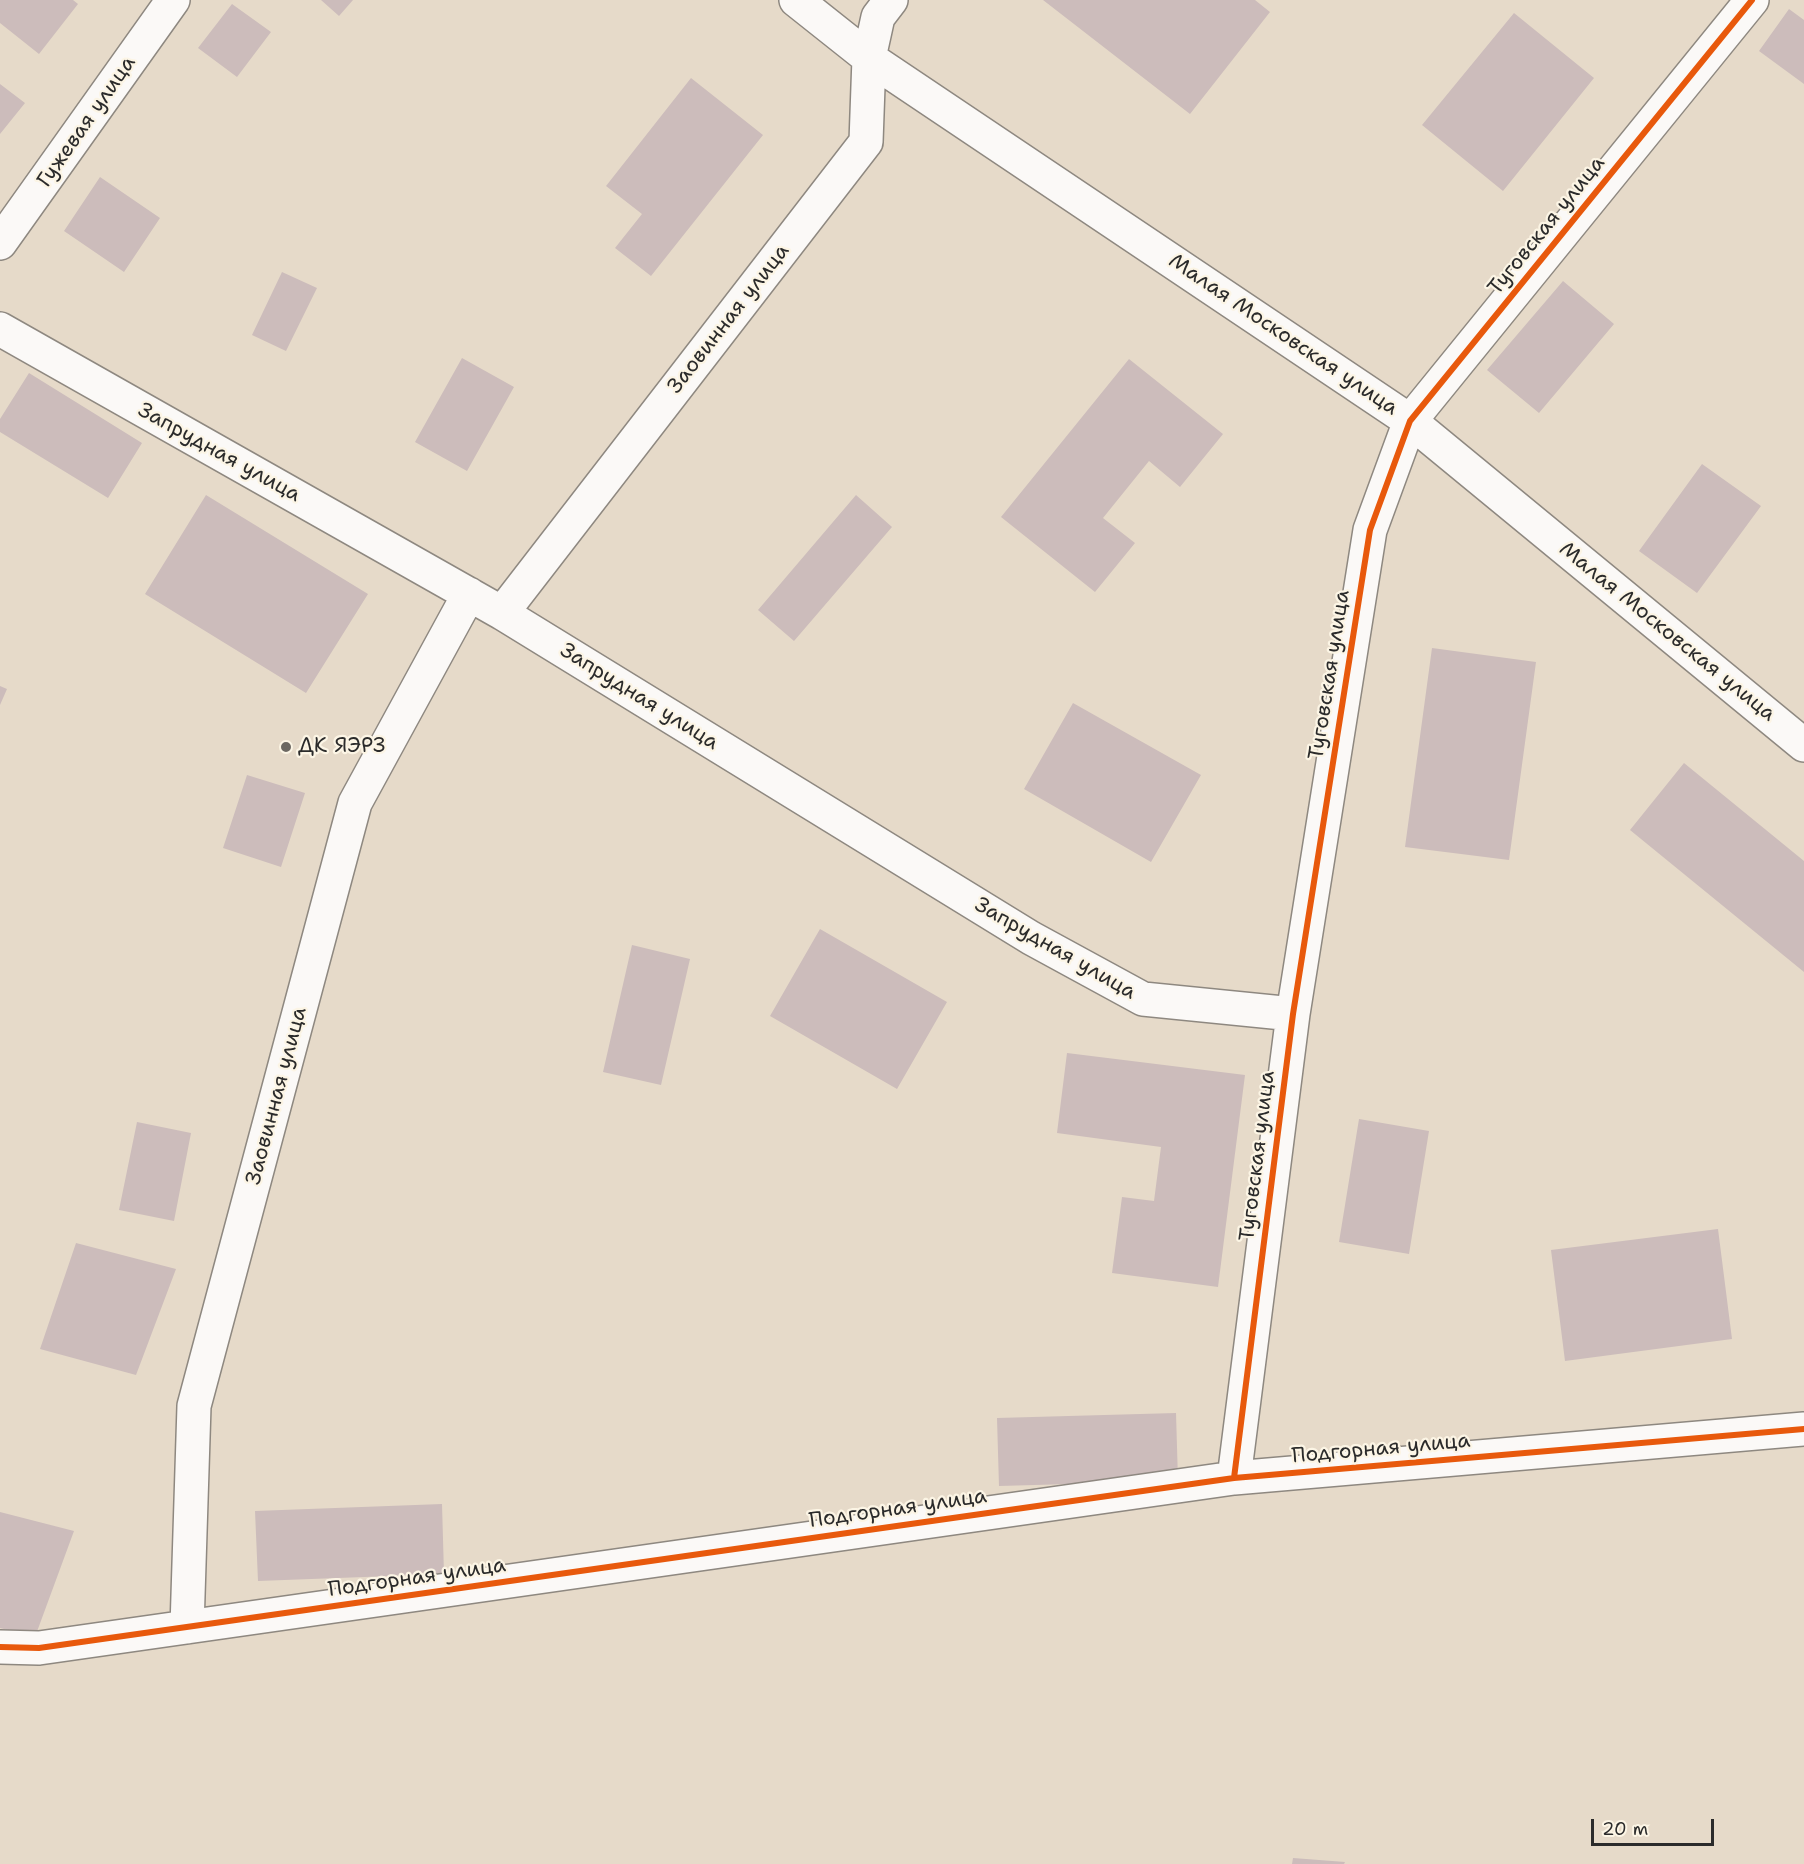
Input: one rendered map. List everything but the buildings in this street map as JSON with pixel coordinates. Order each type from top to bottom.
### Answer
[{"type":"street","name":"Гужевая улица","points":[[0,243],[173,0]]},
{"type":"street","name":"Малая Московская улица","points":[[796,0],[869,58],[1410,421],[1804,745]]},
{"type":"street","name":"Заовинная улица","points":[[502,613],[866,142],[869,58],[878,17],[891,0]]},
{"type":"street","name":"Туговская улица","points":[[1234,1478],[1293,1014],[1370,530],[1410,421],[1752,0]]},
{"type":"street","name":"Запрудная улица","points":[[0,329],[502,613],[1031,938],[1143,999],[1293,1014]]},
{"type":"street","name":"Заовинная улица","points":[[187,1627],[194,1406],[355,803],[469,594]]},
{"type":"street","name":"Подгорная улица","points":[[0,1647],[39,1648],[1234,1478],[1804,1429]]},
{"type":"cycle path","points":[[1234,1478],[1293,1014],[1370,530],[1410,421],[1752,0]]},
{"type":"cycle path","points":[[0,1647],[39,1648],[1234,1478],[1804,1429]]},
{"type":"place","name":"ДК ЯЭРЗ","points":[[286,747]]}]
